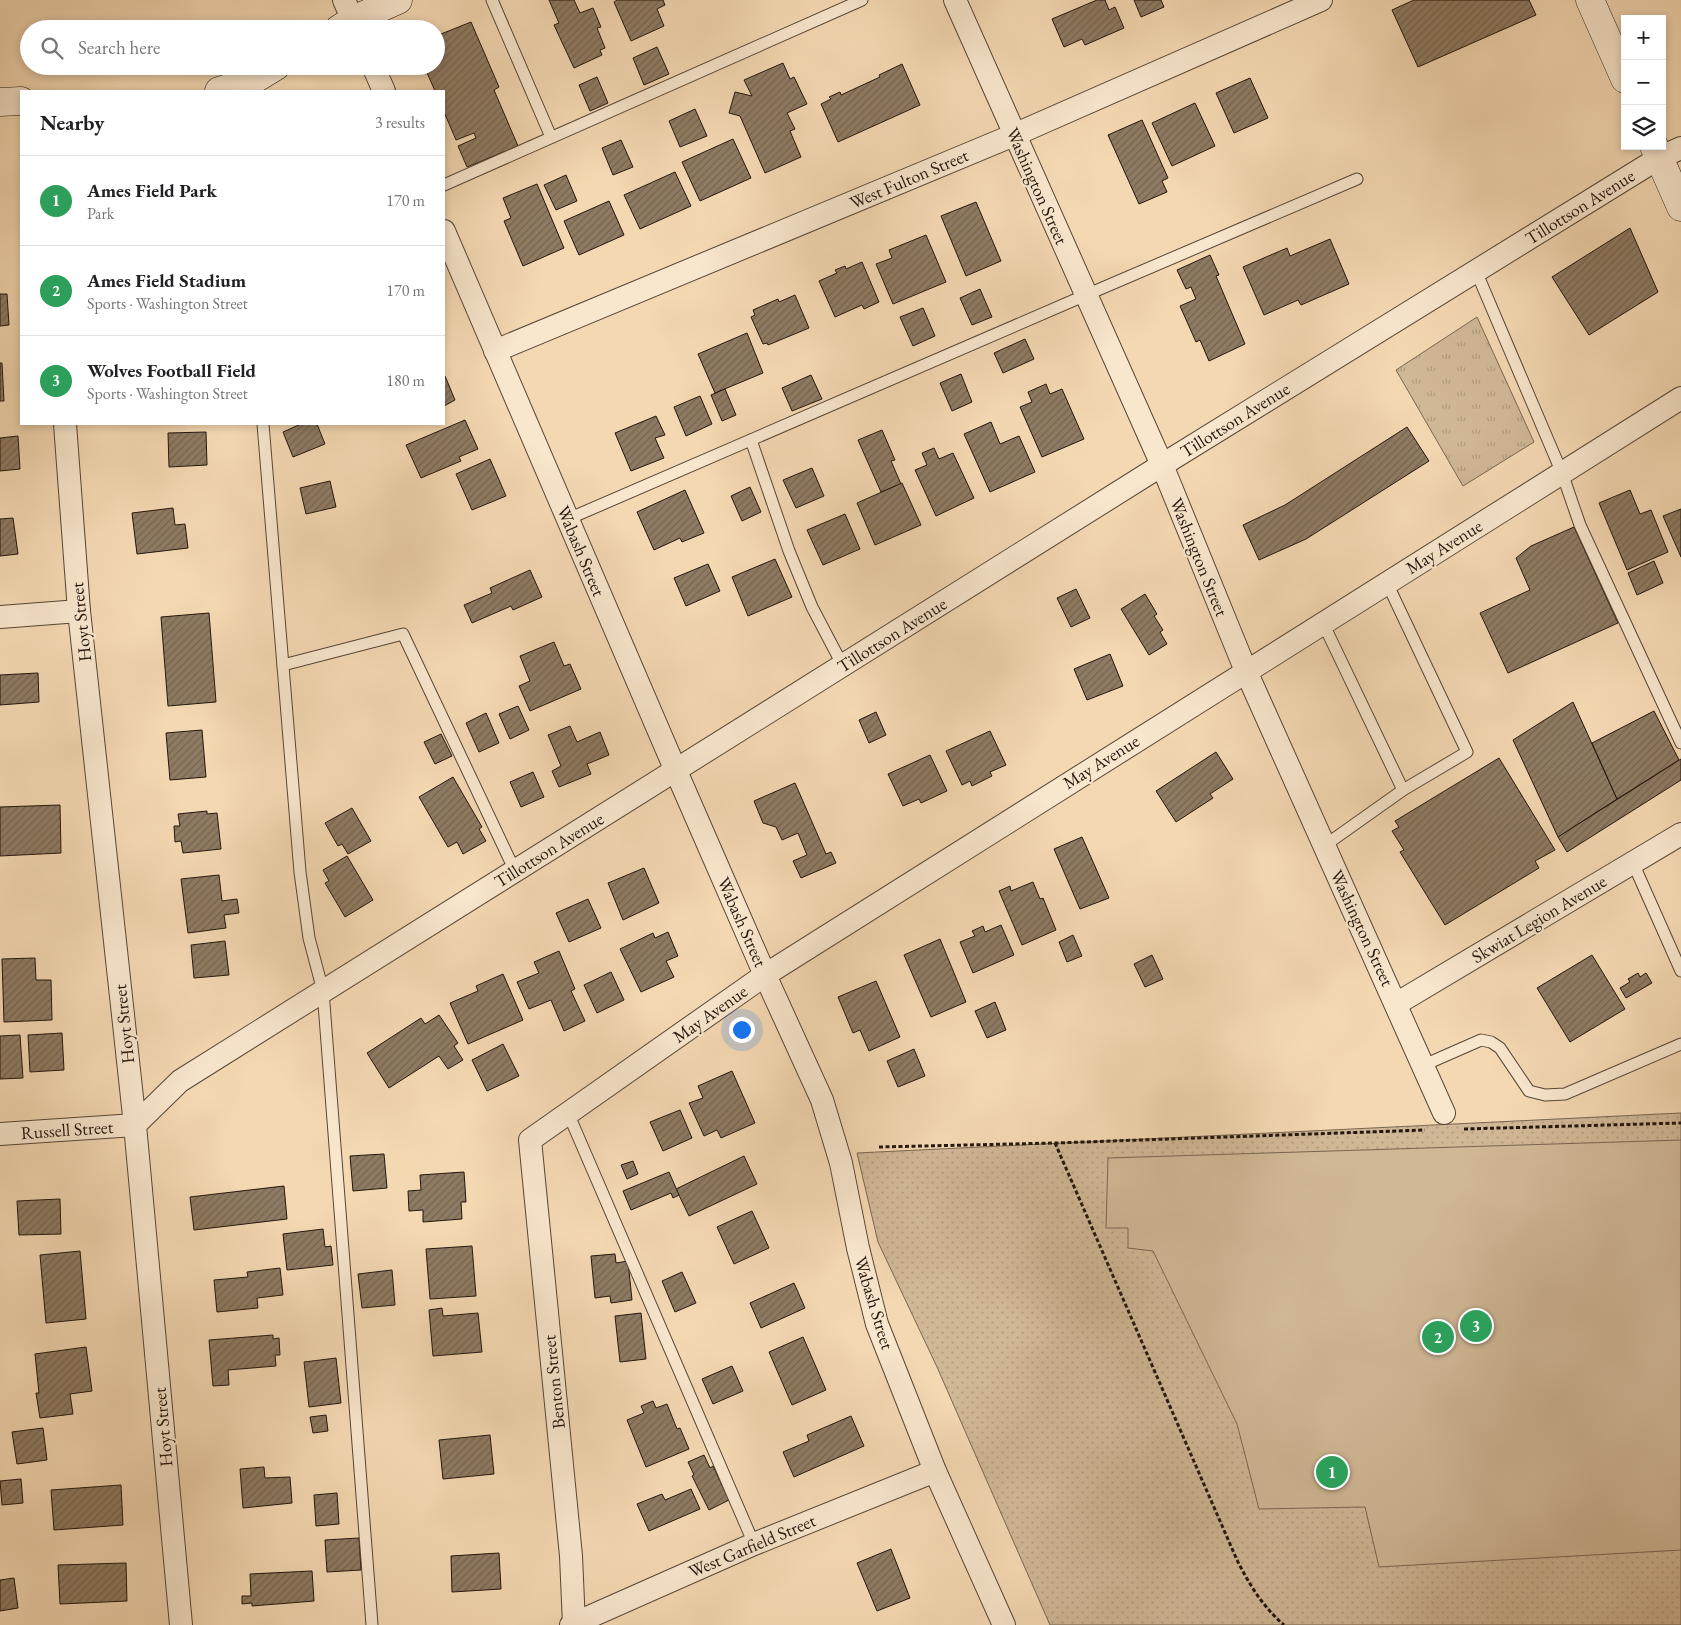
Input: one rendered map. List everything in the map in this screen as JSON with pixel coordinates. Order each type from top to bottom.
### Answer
[{"type":"main road","points":[[348,19],[398,0]]},
{"type":"main road","points":[[1590,0],[1621,71]]},
{"type":"main road","points":[[226,90],[261,75]]},
{"type":"main road","points":[[0,102],[20,101]]},
{"type":"main road","points":[[1665,151],[1681,207]]},
{"type":"street","name":"Washington Street","points":[[955,0],[1162,465],[1246,671],[1396,1004],[1452,1121]]},
{"type":"street","name":"West Fulton Street","points":[[495,351],[1014,135],[1321,0]]},
{"type":"street","points":[[377,75],[384,90]]},
{"type":"street","name":"Tillottson Avenue","points":[[135,1125],[180,1081],[1665,151]]},
{"type":"street","name":"Wabash Street","points":[[445,233],[676,770],[822,1100],[841,1163],[858,1248],[877,1324],[935,1471],[1004,1625]]},
{"type":"street","name":"May Avenue","points":[[530,1140],[766,975],[1681,398]]},
{"type":"street","name":"Hoyt Street","points":[[65,425],[79,611],[135,1125],[181,1625]]},
{"type":"street","points":[[0,617],[79,611]]},
{"type":"street","name":"Skwiat Legion Avenue","points":[[1396,1004],[1681,834]]},
{"type":"street","name":"Russell Street","points":[[0,1134],[135,1125]]},
{"type":"street","name":"Benton Street","points":[[530,1140],[571,1556],[573,1625]]},
{"type":"street","name":"West Garfield Street","points":[[573,1625],[754,1544],[935,1471]]},
{"type":"lane","points":[[492,0],[551,137]]},
{"type":"lane","points":[[445,185],[862,0]]},
{"type":"lane","points":[[568,519],[1357,179]]},
{"type":"lane","points":[[1476,271],[1562,473],[1580,525],[1681,743]]},
{"type":"lane","points":[[263,425],[300,872],[309,938],[324,991],[372,1625]]},
{"type":"lane","points":[[751,440],[789,551],[812,607],[843,666]]},
{"type":"lane","points":[[1324,846],[1403,790],[1467,752],[1387,583]]},
{"type":"lane","points":[[1323,623],[1403,790]]},
{"type":"lane","points":[[283,665],[403,634],[515,871]]},
{"type":"lane","points":[[1633,863],[1681,971]]},
{"type":"lane","points":[[1424,1065],[1481,1040],[1492,1042],[1500,1048],[1530,1091],[1545,1095],[1565,1094],[1681,1044]]},
{"type":"lane","points":[[568,1114],[754,1544]]},
{"type":"path","points":[[1452,1121],[1681,1123]]},
{"type":"path","points":[[878,1147],[1429,1130]]},
{"type":"path","points":[[1055,1143],[1237,1560],[1248,1582],[1263,1604],[1284,1625]]},
{"type":"green space","points":[[1477,317],[1534,442],[1463,486],[1396,370]]},
{"type":"green space","points":[[1681,1113],[1681,1625],[1050,1625],[937,1367],[878,1242],[857,1153]]},
{"type":"green space","points":[[1681,1140],[1681,1550],[1379,1567],[1365,1507],[1259,1509],[1237,1424],[1153,1251],[1128,1248],[1128,1228],[1106,1228],[1108,1158]]},
{"type":"building","points":[[549,0],[574,0],[580,13],[593,8],[601,27],[597,28],[605,48],[600,50],[602,55],[574,68],[554,25],[559,23]]},
{"type":"building","points":[[617,0],[663,0],[665,5],[657,9],[664,26],[631,41],[614,2]]},
{"type":"building","points":[[1097,0],[1105,0],[1109,10],[1115,7],[1124,28],[1085,45],[1082,39],[1064,47],[1052,19]]},
{"type":"building","points":[[1134,0],[1161,0],[1164,7],[1141,17]]},
{"type":"building","points":[[1414,0],[1529,0],[1536,15],[1418,67],[1392,10]]},
{"type":"building","points":[[471,22],[499,87],[494,90],[518,146],[467,167],[458,146],[476,138],[474,133],[456,140],[445,114],[445,90],[435,90],[428,75],[445,75],[445,32]]},
{"type":"building","points":[[657,47],[669,74],[644,85],[633,58]]},
{"type":"building","points":[[783,63],[790,79],[794,77],[807,104],[787,113],[795,129],[790,131],[801,157],[765,173],[740,116],[729,113],[735,92],[752,96],[744,80]]},
{"type":"building","points":[[902,64],[920,105],[838,142],[821,104],[831,99],[829,97],[840,92],[841,95],[880,77],[879,75]]},
{"type":"building","points":[[597,77],[608,103],[590,111],[579,85]]},
{"type":"building","points":[[1250,78],[1268,118],[1234,133],[1216,93]]},
{"type":"building","points":[[1195,103],[1215,146],[1172,166],[1152,123]]},
{"type":"building","points":[[695,109],[707,136],[680,147],[669,121]]},
{"type":"building","points":[[1142,120],[1168,178],[1162,181],[1167,192],[1139,204],[1108,135]]},
{"type":"building","points":[[733,139],[751,178],[700,201],[682,162]]},
{"type":"building","points":[[621,140],[633,167],[613,175],[602,148]]},
{"type":"building","points":[[675,172],[691,206],[640,229],[624,195]]},
{"type":"building","points":[[566,175],[577,201],[556,210],[544,185]]},
{"type":"building","points":[[537,184],[564,248],[523,266],[504,221],[511,218],[503,198]]},
{"type":"building","points":[[609,201],[624,235],[579,255],[564,221]]},
{"type":"building","points":[[976,202],[1001,261],[966,276],[941,216]]},
{"type":"building","points":[[1630,228],[1658,292],[1589,335],[1552,277]]},
{"type":"building","points":[[926,235],[946,282],[893,304],[876,264],[892,258],[889,250]]},
{"type":"building","points":[[1330,239],[1349,284],[1301,305],[1298,300],[1264,315],[1243,267],[1287,248],[1290,256]]},
{"type":"building","points":[[1210,255],[1219,275],[1216,276],[1245,344],[1209,361],[1200,340],[1196,342],[1180,306],[1196,299],[1191,287],[1186,289],[1177,270]]},
{"type":"building","points":[[862,262],[879,302],[864,309],[862,305],[835,317],[819,281],[837,273],[835,270],[845,266],[846,269]]},
{"type":"building","points":[[980,289],[992,317],[972,325],[960,298]]},
{"type":"building","points":[[0,294],[7,294],[9,325],[0,326]]},
{"type":"building","points":[[795,295],[809,328],[768,345],[767,343],[763,344],[751,317],[755,315],[753,310],[778,299],[779,302]]},
{"type":"building","points":[[923,308],[935,336],[913,346],[900,317]]},
{"type":"building","points":[[747,333],[763,373],[715,393],[698,354]]},
{"type":"building","points":[[1025,339],[1034,359],[1003,373],[994,353]]},
{"type":"building","points":[[0,363],[2,363],[4,401],[0,401]]},
{"type":"building","points":[[961,374],[972,402],[952,411],[940,383]]},
{"type":"building","points":[[811,375],[822,399],[792,411],[782,388]]},
{"type":"building","points":[[445,376],[455,400],[445,405]]},
{"type":"building","points":[[1046,384],[1050,394],[1062,389],[1084,439],[1042,457],[1020,407],[1032,402],[1028,392]]},
{"type":"building","points":[[725,389],[736,415],[722,421],[711,395]]},
{"type":"building","points":[[700,396],[712,424],[686,436],[674,407]]},
{"type":"building","points":[[656,416],[665,435],[655,438],[664,458],[631,471],[615,433]]},
{"type":"building","points":[[465,420],[478,449],[459,457],[461,461],[421,478],[406,445]]},
{"type":"building","points":[[991,422],[1000,444],[1019,436],[1035,472],[990,492],[964,434]]},
{"type":"building","points":[[299,425],[317,425],[325,444],[293,457],[283,432]]},
{"type":"building","points":[[1407,427],[1429,461],[1306,539],[1259,560],[1243,525],[1285,505]]},
{"type":"building","points":[[882,430],[895,460],[891,461],[901,484],[881,492],[858,440]]},
{"type":"building","points":[[206,432],[207,465],[169,467],[168,433]]},
{"type":"building","points":[[18,436],[20,469],[0,471],[0,438]]},
{"type":"building","points":[[934,448],[939,459],[953,453],[974,498],[936,516],[915,470],[927,465],[922,453]]},
{"type":"building","points":[[490,459],[506,496],[472,510],[456,474]]},
{"type":"building","points":[[812,468],[824,496],[796,508],[783,480]]},
{"type":"building","points":[[330,481],[336,507],[306,514],[300,488]]},
{"type":"building","points":[[902,483],[921,525],[875,545],[857,503]]},
{"type":"building","points":[[750,487],[761,512],[742,521],[731,496]]},
{"type":"building","points":[[685,490],[704,533],[682,542],[680,538],[654,550],[637,512]]},
{"type":"building","points":[[1630,490],[1640,514],[1651,510],[1668,552],[1627,570],[1599,503]]},
{"type":"building","points":[[173,508],[175,525],[185,524],[188,548],[137,554],[132,513]]},
{"type":"building","points":[[1681,509],[1681,557],[1663,516]]},
{"type":"building","points":[[845,514],[860,549],[823,565],[807,530]]},
{"type":"building","points":[[13,518],[18,554],[0,556],[0,519]]},
{"type":"building","points":[[1574,527],[1618,623],[1508,673],[1480,613],[1530,590],[1516,558],[1531,546]]},
{"type":"building","points":[[775,559],[792,597],[748,616],[732,577]]},
{"type":"building","points":[[1654,561],[1663,583],[1637,595],[1628,573]]},
{"type":"building","points":[[708,564],[720,591],[686,606],[674,578]]},
{"type":"building","points":[[530,570],[542,597],[513,610],[511,606],[472,623],[464,605],[492,593],[490,588]]},
{"type":"building","points":[[1076,589],[1090,618],[1071,627],[1057,598]]},
{"type":"building","points":[[1145,594],[1157,614],[1154,616],[1163,630],[1160,632],[1167,644],[1149,655],[1121,609]]},
{"type":"building","points":[[209,613],[216,702],[168,706],[161,617]]},
{"type":"building","points":[[554,642],[564,666],[570,664],[581,689],[530,711],[519,686],[530,681],[520,656]]},
{"type":"building","points":[[1110,654],[1123,686],[1087,700],[1074,669]]},
{"type":"building","points":[[38,673],[39,702],[0,705],[0,675]]},
{"type":"building","points":[[1573,702],[1617,799],[1558,837],[1513,740]]},
{"type":"building","points":[[518,706],[529,730],[510,739],[499,714]]},
{"type":"building","points":[[1654,711],[1679,760],[1617,799],[1592,743]]},
{"type":"building","points":[[876,712],[886,735],[869,743],[859,720]]},
{"type":"building","points":[[486,713],[499,743],[479,752],[466,723]]},
{"type":"building","points":[[570,726],[577,742],[600,732],[609,755],[587,764],[591,774],[559,787],[552,771],[561,766],[548,735]]},
{"type":"building","points":[[202,730],[206,777],[170,780],[166,733]]},
{"type":"building","points":[[990,731],[1006,765],[990,772],[992,776],[972,786],[970,781],[962,785],[946,751]]},
{"type":"building","points":[[441,734],[452,756],[435,764],[424,742]]},
{"type":"building","points":[[1216,752],[1233,779],[1210,794],[1213,798],[1176,822],[1156,791]]},
{"type":"building","points":[[930,755],[947,791],[921,803],[919,799],[903,806],[888,774]]},
{"type":"building","points":[[1499,758],[1555,850],[1535,861],[1539,868],[1445,925],[1400,852],[1404,850],[1392,831],[1399,827],[1395,821]]},
{"type":"building","points":[[1681,759],[1681,780],[1567,852],[1558,837]]},
{"type":"building","points":[[533,772],[544,797],[521,807],[510,782]]},
{"type":"building","points":[[453,777],[482,827],[479,829],[486,841],[463,854],[457,842],[448,847],[419,797]]},
{"type":"building","points":[[795,783],[826,854],[831,852],[836,863],[801,878],[793,861],[807,855],[798,833],[782,840],[776,827],[763,823],[754,801]]},
{"type":"building","points":[[60,805],[61,853],[0,856],[0,807]]},
{"type":"building","points":[[352,808],[371,841],[348,854],[342,844],[338,846],[325,823]]},
{"type":"building","points":[[207,811],[207,814],[217,813],[221,849],[183,853],[181,841],[175,842],[174,826],[180,826],[178,814]]},
{"type":"building","points":[[1082,837],[1109,898],[1080,909],[1054,849]]},
{"type":"building","points":[[347,856],[373,900],[345,917],[325,883],[329,881],[323,870]]},
{"type":"building","points":[[644,868],[659,903],[623,920],[608,883]]},
{"type":"building","points":[[219,875],[222,901],[237,899],[239,913],[224,915],[226,928],[188,933],[181,879]]},
{"type":"building","points":[[1033,882],[1040,899],[1043,898],[1056,930],[1022,945],[999,891],[1010,886],[1011,891]]},
{"type":"building","points":[[588,899],[601,928],[569,942],[556,913]]},
{"type":"building","points":[[1001,925],[1014,955],[973,973],[960,942],[975,936],[972,931],[983,926],[985,932]]},
{"type":"building","points":[[668,932],[678,956],[666,961],[674,977],[641,992],[620,949],[653,933],[655,938]]},
{"type":"building","points":[[1073,935],[1082,956],[1067,962],[1059,942]]},
{"type":"building","points":[[940,939],[966,1002],[931,1017],[904,955]]},
{"type":"building","points":[[225,941],[229,975],[194,978],[191,945]]},
{"type":"building","points":[[559,951],[575,989],[571,991],[585,1021],[564,1031],[551,1000],[529,1009],[517,982],[539,973],[534,962]]},
{"type":"building","points":[[1152,955],[1163,979],[1145,987],[1134,964]]},
{"type":"building","points":[[1592,955],[1625,1009],[1570,1042],[1537,988]]},
{"type":"building","points":[[35,958],[36,980],[51,980],[52,1020],[4,1022],[2,959]]},
{"type":"building","points":[[611,972],[624,1000],[597,1013],[584,985]]},
{"type":"building","points":[[1638,973],[1640,977],[1646,973],[1652,983],[1626,998],[1620,988],[1630,982],[1628,979]]},
{"type":"building","points":[[503,974],[523,1020],[468,1044],[450,1003],[478,991],[476,986]]},
{"type":"building","points":[[876,981],[900,1037],[869,1051],[860,1030],[853,1033],[838,997]]},
{"type":"building","points":[[995,1002],[1006,1030],[987,1038],[975,1011]]},
{"type":"building","points":[[439,1015],[458,1043],[454,1046],[463,1060],[448,1069],[439,1056],[389,1088],[367,1053],[421,1018],[425,1024]]},
{"type":"building","points":[[62,1033],[64,1070],[30,1072],[28,1035]]},
{"type":"building","points":[[20,1035],[23,1078],[0,1079],[0,1036]]},
{"type":"building","points":[[503,1044],[519,1076],[487,1091],[472,1060]]},
{"type":"building","points":[[914,1049],[925,1076],[898,1087],[887,1061]]},
{"type":"building","points":[[732,1071],[755,1123],[721,1138],[717,1130],[704,1136],[689,1103],[703,1098],[698,1086]]},
{"type":"building","points":[[680,1110],[692,1138],[663,1151],[650,1122]]},
{"type":"building","points":[[384,1154],[387,1188],[353,1191],[350,1156]]},
{"type":"building","points":[[744,1156],[757,1184],[689,1216],[676,1189]]},
{"type":"building","points":[[633,1161],[638,1174],[627,1179],[621,1165]]},
{"type":"building","points":[[464,1172],[466,1202],[461,1202],[462,1219],[423,1222],[423,1210],[409,1211],[408,1191],[421,1190],[420,1175]]},
{"type":"building","points":[[669,1172],[679,1195],[673,1198],[671,1193],[631,1210],[623,1191]]},
{"type":"building","points":[[284,1186],[287,1219],[194,1230],[190,1197]]},
{"type":"building","points":[[60,1199],[61,1234],[19,1235],[17,1201]]},
{"type":"building","points":[[752,1211],[769,1248],[734,1264],[717,1227]]},
{"type":"building","points":[[323,1229],[325,1247],[331,1246],[333,1265],[287,1270],[283,1234]]},
{"type":"building","points":[[472,1246],[476,1296],[430,1299],[426,1249]]},
{"type":"building","points":[[80,1251],[86,1319],[46,1323],[40,1255]]},
{"type":"building","points":[[615,1254],[616,1263],[628,1261],[632,1300],[611,1303],[610,1296],[595,1298],[591,1256]]},
{"type":"building","points":[[280,1268],[283,1295],[257,1298],[258,1308],[217,1312],[214,1280],[248,1277],[247,1272]]},
{"type":"building","points":[[392,1270],[395,1305],[362,1308],[358,1274]]},
{"type":"building","points":[[682,1272],[696,1303],[675,1312],[662,1281]]},
{"type":"building","points":[[794,1283],[805,1308],[761,1328],[750,1303]]},
{"type":"building","points":[[442,1308],[443,1316],[478,1313],[482,1352],[433,1356],[429,1310]]},
{"type":"building","points":[[641,1313],[646,1359],[620,1362],[615,1316]]},
{"type":"building","points":[[273,1335],[273,1339],[279,1338],[280,1355],[275,1355],[276,1366],[228,1370],[229,1385],[213,1386],[209,1340]]},
{"type":"building","points":[[803,1337],[826,1390],[792,1405],[769,1352]]},
{"type":"building","points":[[86,1347],[92,1391],[70,1394],[73,1414],[40,1418],[36,1393],[39,1393],[35,1354]]},
{"type":"building","points":[[336,1358],[341,1403],[309,1407],[304,1362]]},
{"type":"building","points":[[732,1366],[743,1391],[713,1404],[702,1379]]},
{"type":"building","points":[[653,1401],[656,1408],[667,1404],[677,1429],[680,1428],[689,1449],[646,1467],[627,1420],[644,1413],[641,1406]]},
{"type":"building","points":[[326,1415],[328,1431],[313,1433],[310,1417]]},
{"type":"building","points":[[851,1416],[864,1446],[794,1477],[783,1452],[809,1441],[807,1435]]},
{"type":"building","points":[[43,1428],[47,1460],[17,1464],[12,1432]]},
{"type":"building","points":[[490,1435],[494,1474],[443,1479],[439,1440]]},
{"type":"building","points":[[704,1455],[710,1468],[713,1466],[729,1500],[709,1510],[692,1476],[694,1475],[688,1462]]},
{"type":"building","points":[[264,1467],[265,1478],[290,1477],[292,1503],[243,1508],[240,1469]]},
{"type":"building","points":[[21,1479],[23,1503],[2,1505],[0,1481]]},
{"type":"building","points":[[121,1485],[123,1525],[54,1530],[51,1490]]},
{"type":"building","points":[[691,1489],[700,1509],[649,1531],[637,1504],[662,1494],[665,1500]]},
{"type":"building","points":[[337,1493],[339,1524],[316,1526],[314,1495]]},
{"type":"building","points":[[359,1538],[361,1570],[327,1572],[325,1540]]},
{"type":"building","points":[[891,1549],[910,1598],[877,1611],[857,1563]]},
{"type":"building","points":[[499,1553],[501,1589],[452,1592],[451,1556]]},
{"type":"building","points":[[126,1563],[127,1601],[60,1604],[58,1565]]},
{"type":"building","points":[[312,1571],[314,1601],[252,1606],[252,1603],[242,1604],[242,1596],[251,1596],[250,1574]]},
{"type":"building","points":[[14,1578],[18,1608],[0,1611],[0,1580]]},
{"type":"place","name":"Wolves Football Field","points":[[1476,1326]]},
{"type":"place","name":"Ames Field Stadium","points":[[1438,1337]]},
{"type":"place","name":"Ames Field Park","points":[[1332,1472]]}]
